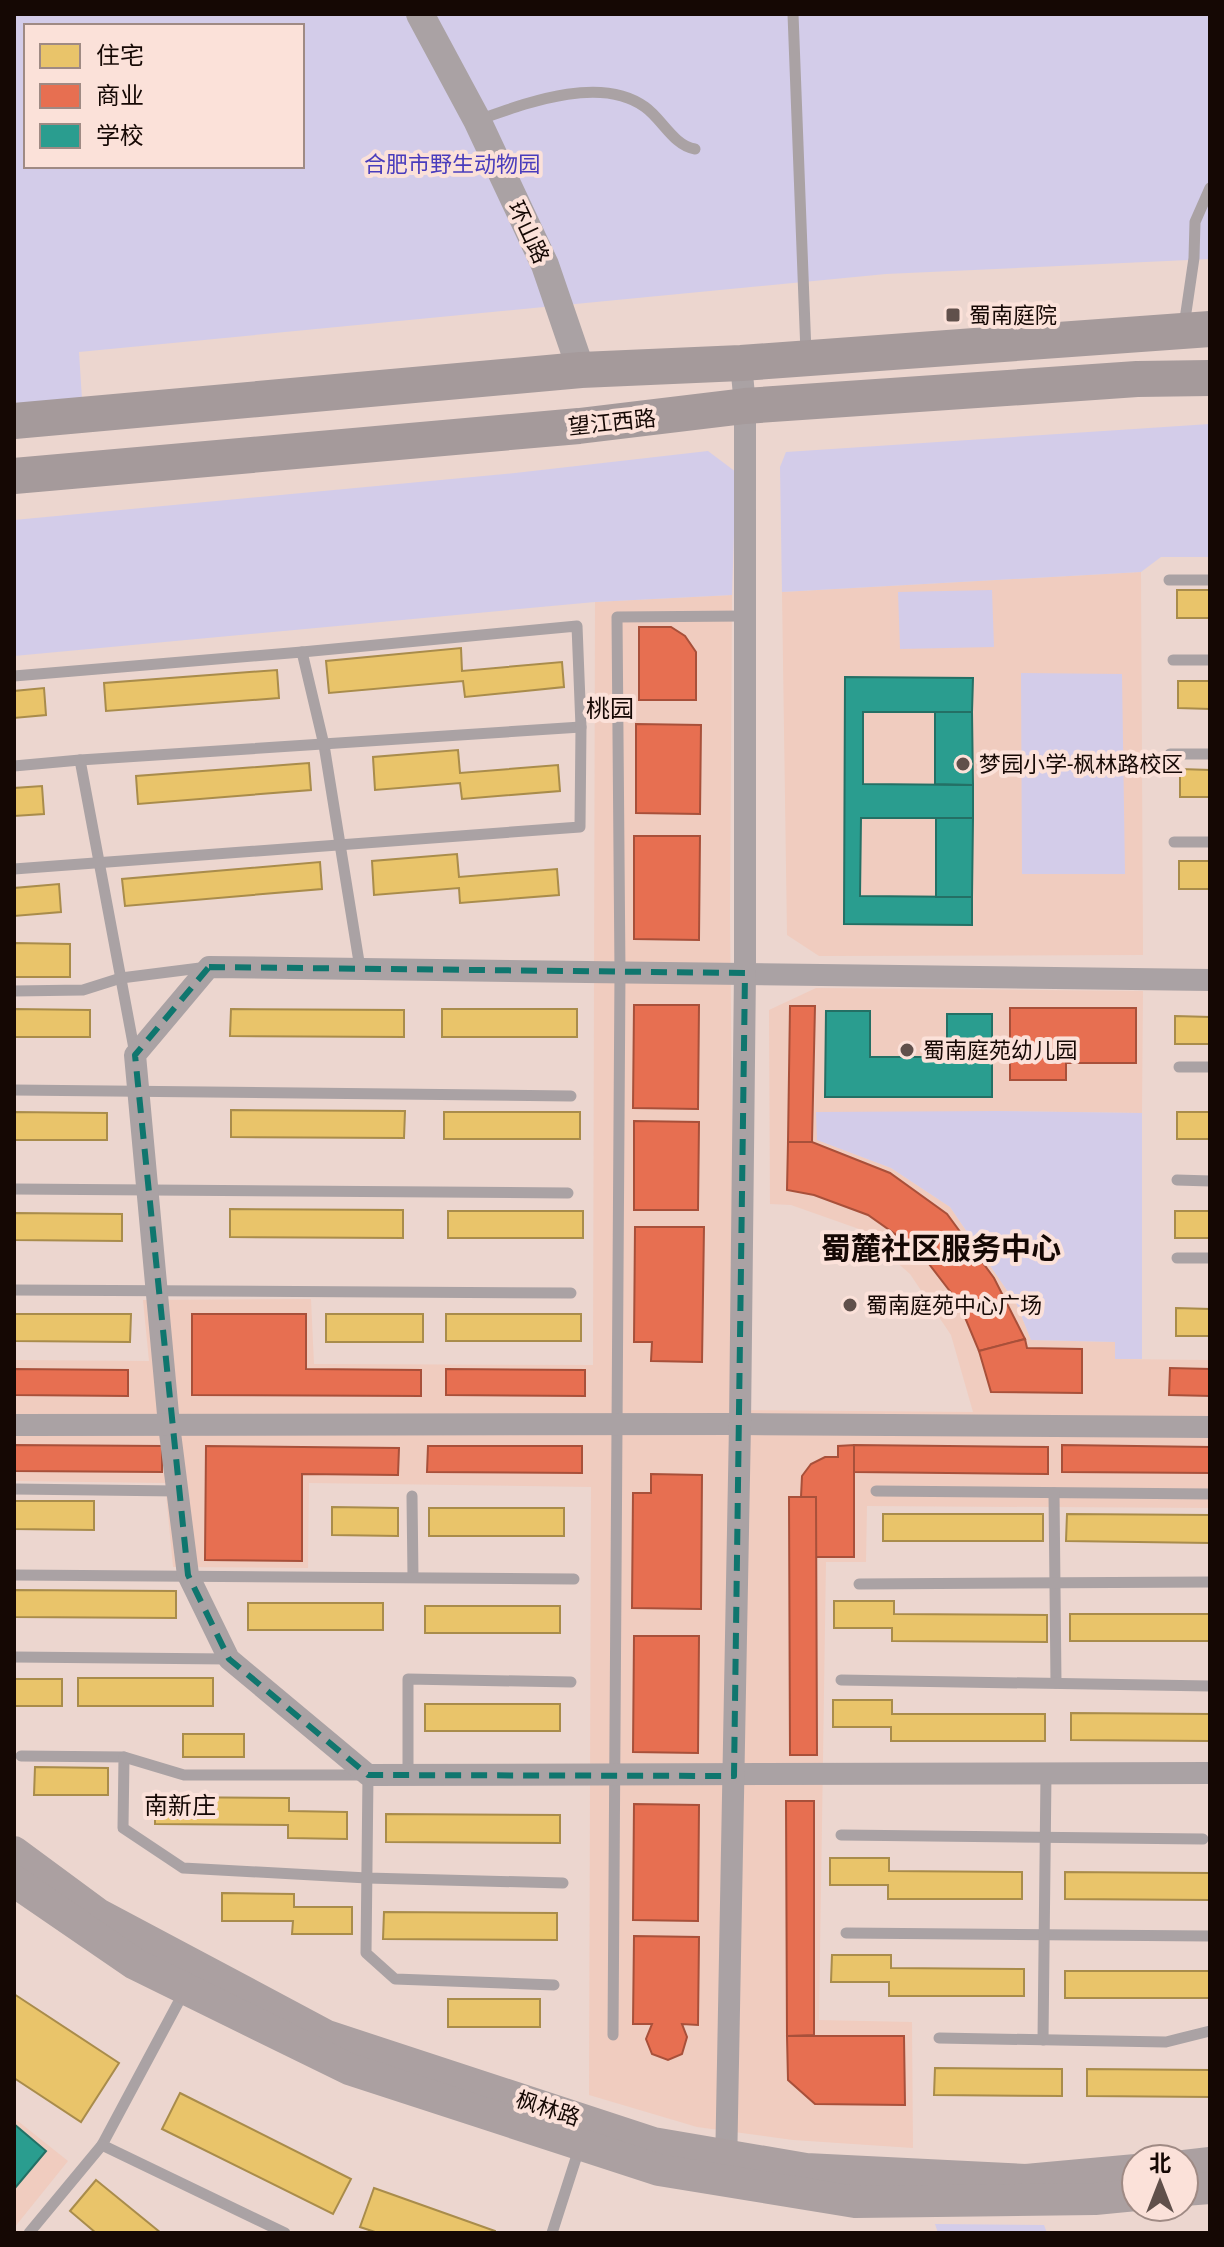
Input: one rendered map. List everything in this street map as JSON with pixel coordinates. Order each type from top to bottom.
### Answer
[{"type":"main road","points":[[14,421],[581,370],[741,363],[1197,330]]},
{"type":"main road","name":"望江西路","points":[[14,476],[579,426],[745,406],[1137,379],[1210,378]]},
{"type":"main road","name":"枫林路","points":[[14,1852],[191,1978],[349,2069],[583,2132],[659,2170],[806,2169],[1026,2180],[1120,2171]]},
{"type":"main road","name":"枫林路","points":[[14,1881],[135,1964],[191,1978]]},
{"type":"main road","name":"枫林路","points":[[726,2168],[855,2202],[1120,2197]]},
{"type":"street","name":"环山路","points":[[420,14],[477,120],[545,265],[581,370]]},
{"type":"street","points":[[726,2168],[745,973],[745,406],[741,363]]},
{"type":"street","points":[[1210,980],[209,967],[135,1055],[169,1425],[188,1575],[229,1659],[368,1775],[1210,1773]]},
{"type":"street","points":[[14,1425],[1210,1427]]},
{"type":"lane","points":[[793,14],[806,358]]},
{"type":"lane","points":[[477,120],[558,94],[611,93],[643,105],[685,148],[695,149]]},
{"type":"lane","points":[[1197,330],[1195,222],[1210,188]]},
{"type":"lane","points":[[1169,580],[1210,580]]},
{"type":"lane","points":[[613,2035],[620,972],[617,617],[745,616]]},
{"type":"lane","points":[[14,676],[577,626],[581,727],[580,827],[14,869]]},
{"type":"lane","points":[[302,652],[324,745],[360,968]]},
{"type":"lane","points":[[1173,660],[1210,660]]},
{"type":"lane","points":[[14,766],[581,727]]},
{"type":"lane","points":[[1170,754],[1210,754]]},
{"type":"lane","points":[[80,760],[135,1055]]},
{"type":"lane","points":[[1174,842],[1210,842]]},
{"type":"lane","points":[[14,991],[83,990],[121,978],[209,967]]},
{"type":"lane","points":[[1179,1067],[1210,1067]]},
{"type":"lane","points":[[14,1090],[571,1096]]},
{"type":"lane","points":[[1177,1180],[1210,1181]]},
{"type":"lane","points":[[14,1189],[568,1193]]},
{"type":"lane","points":[[1177,1258],[1210,1258]]},
{"type":"lane","points":[[14,1290],[571,1293]]},
{"type":"lane","points":[[14,1489],[177,1491]]},
{"type":"lane","points":[[876,1491],[1210,1494]]},
{"type":"lane","points":[[1054,1493],[1056,1683]]},
{"type":"lane","points":[[412,1496],[413,1577]]},
{"type":"lane","points":[[14,1575],[574,1579]]},
{"type":"lane","points":[[859,1584],[1210,1582]]},
{"type":"lane","points":[[14,1657],[229,1659]]},
{"type":"lane","points":[[408,1774],[408,1679],[571,1682]]},
{"type":"lane","points":[[841,1680],[1210,1686]]},
{"type":"lane","points":[[21,1756],[124,1757],[184,1775],[368,1775],[366,1953],[395,1979],[554,1985]]},
{"type":"lane","points":[[124,1757],[123,1828],[183,1868],[367,1878],[563,1883]]},
{"type":"lane","points":[[1043,2040],[1046,1774]]},
{"type":"lane","points":[[841,1835],[1203,1839]]},
{"type":"lane","points":[[846,1933],[1210,1936]]},
{"type":"lane","points":[[29,2233],[102,2145],[191,1978]]},
{"type":"lane","points":[[939,2038],[1166,2042],[1210,2031]]},
{"type":"lane","points":[[552,2233],[583,2132]]},
{"type":"lane","points":[[102,2145],[285,2233]]},
{"type":"highlighted area","points":[[209,967],[745,973],[734,1776],[368,1775],[229,1659],[188,1575],[135,1055]]},
{"type":"shaded area","name":"梦园小学-枫林路校区","points":[[1141,572],[1143,955],[819,956],[787,935],[782,592]]},
{"type":"shaded area","points":[[732,595],[730,917],[733,1209],[730,1410],[973,1412],[951,1335],[910,1274],[859,1229],[791,1205],[770,1204],[769,1010],[816,988],[1143,991],[1142,1113],[997,1111],[818,1140],[891,1168],[950,1207],[1017,1305],[1031,1340],[1115,1342],[1116,1359],[1210,1360],[1210,1508],[867,1506],[866,1562],[826,1562],[819,2020],[912,2022],[913,2148],[793,2140],[697,2127],[589,2095],[591,1487],[309,1483],[308,1568],[173,1567],[165,1483],[14,1481],[14,1360],[149,1361],[143,1300],[311,1299],[314,1364],[593,1365],[595,602]]},
{"type":"shaded area","points":[[14,2118],[68,2161],[14,2228]]},
{"type":"green space","name":"合肥市野生动物园","points":[[14,14],[1210,14],[1210,259],[886,274],[79,352],[83,415],[14,421]]},
{"type":"green space","points":[[1210,424],[1210,557],[1161,557],[1141,572],[782,592],[780,467],[786,452]]},
{"type":"green space","points":[[708,451],[736,472],[732,595],[595,602],[14,656],[14,520],[515,473]]},
{"type":"green space","points":[[992,590],[994,647],[900,649],[898,592]]},
{"type":"green space","points":[[1021,673],[1122,674],[1125,874],[1022,874]]},
{"type":"green space","points":[[816,1112],[1142,1113],[1142,1359],[1115,1359],[1115,1342],[1031,1340],[1017,1305],[950,1207],[891,1168],[817,1140]]},
{"type":"green space","points":[[935,2224],[1044,2225],[1047,2233],[938,2233]]},
{"type":"building: 住宅","points":[[1177,590],[1210,590],[1210,618],[1177,618]]},
{"type":"building: 住宅","points":[[461,648],[462,671],[562,662],[564,687],[465,697],[463,681],[329,693],[326,661]]},
{"type":"building: 住宅","points":[[277,670],[279,698],[106,711],[104,683]]},
{"type":"building: 住宅","points":[[1178,681],[1210,681],[1210,709],[1178,708]]},
{"type":"building: 住宅","points":[[44,688],[46,715],[14,718],[14,691]]},
{"type":"building: 住宅","points":[[458,750],[460,773],[558,765],[560,791],[462,799],[460,783],[375,790],[373,757]]},
{"type":"building: 住宅","points":[[309,763],[311,790],[138,804],[136,776]]},
{"type":"building: 住宅","points":[[1180,769],[1210,770],[1210,797],[1180,797]]},
{"type":"building: 住宅","points":[[42,786],[44,814],[14,816],[14,788]]},
{"type":"building: 住宅","points":[[457,854],[459,877],[557,869],[559,895],[460,903],[459,888],[374,895],[372,861]]},
{"type":"building: 住宅","points":[[1179,861],[1210,861],[1210,889],[1179,889]]},
{"type":"building: 住宅","points":[[320,862],[322,889],[125,906],[122,879]]},
{"type":"building: 住宅","points":[[59,884],[61,912],[14,916],[14,888]]},
{"type":"building: 住宅","points":[[14,943],[70,944],[70,977],[14,977]]},
{"type":"building: 住宅","points":[[14,1009],[90,1010],[90,1037],[14,1037]]},
{"type":"building: 住宅","points":[[231,1009],[404,1010],[404,1037],[230,1036]]},
{"type":"building: 住宅","points":[[442,1009],[577,1009],[577,1037],[442,1037]]},
{"type":"building: 住宅","points":[[1175,1016],[1210,1017],[1210,1044],[1175,1044]]},
{"type":"building: 住宅","points":[[231,1110],[405,1111],[404,1138],[231,1137]]},
{"type":"building: 住宅","points":[[14,1112],[107,1113],[107,1140],[14,1140]]},
{"type":"building: 住宅","points":[[444,1112],[580,1112],[580,1139],[444,1139]]},
{"type":"building: 住宅","points":[[1177,1112],[1210,1112],[1210,1139],[1177,1139]]},
{"type":"building: 住宅","points":[[230,1209],[403,1210],[403,1238],[230,1237]]},
{"type":"building: 住宅","points":[[448,1211],[583,1211],[583,1238],[448,1238]]},
{"type":"building: 住宅","points":[[1175,1211],[1210,1211],[1210,1238],[1175,1238]]},
{"type":"building: 住宅","points":[[14,1213],[122,1214],[122,1241],[14,1240]]},
{"type":"building: 住宅","points":[[1176,1308],[1210,1309],[1210,1336],[1176,1336]]},
{"type":"building: 住宅","points":[[14,1314],[131,1314],[130,1342],[14,1341]]},
{"type":"building: 住宅","points":[[326,1314],[423,1314],[423,1342],[326,1342]]},
{"type":"building: 住宅","points":[[446,1314],[581,1314],[581,1341],[446,1341]]},
{"type":"building: 住宅","points":[[14,1501],[94,1501],[94,1530],[14,1529]]},
{"type":"building: 住宅","points":[[332,1507],[398,1508],[398,1536],[332,1535]]},
{"type":"building: 住宅","points":[[429,1508],[564,1508],[564,1536],[429,1536]]},
{"type":"building: 住宅","points":[[883,1514],[1043,1514],[1043,1541],[883,1541]]},
{"type":"building: 住宅","points":[[1067,1514],[1210,1515],[1210,1543],[1066,1541]]},
{"type":"building: 住宅","points":[[14,1590],[176,1591],[176,1618],[14,1617]]},
{"type":"building: 住宅","points":[[834,1601],[894,1601],[894,1614],[1047,1615],[1047,1642],[892,1641],[892,1628],[834,1628]]},
{"type":"building: 住宅","points":[[248,1603],[383,1603],[383,1630],[248,1630]]},
{"type":"building: 住宅","points":[[425,1606],[560,1606],[560,1633],[425,1633]]},
{"type":"building: 住宅","points":[[1070,1614],[1210,1614],[1210,1641],[1070,1641]]},
{"type":"building: 住宅","points":[[78,1678],[213,1678],[213,1706],[78,1706]]},
{"type":"building: 住宅","points":[[14,1679],[62,1679],[62,1706],[14,1706]]},
{"type":"building: 住宅","points":[[833,1700],[892,1700],[892,1714],[1045,1714],[1045,1741],[891,1741],[891,1727],[833,1727]]},
{"type":"building: 住宅","points":[[425,1704],[560,1704],[560,1731],[425,1731]]},
{"type":"building: 住宅","points":[[1071,1713],[1210,1714],[1210,1741],[1071,1740]]},
{"type":"building: 住宅","points":[[183,1734],[244,1734],[244,1757],[183,1757]]},
{"type":"building: 住宅","points":[[35,1767],[108,1768],[108,1795],[34,1795]]},
{"type":"building: 住宅","points":[[155,1797],[289,1798],[289,1811],[347,1812],[347,1839],[288,1838],[288,1825],[155,1824]]},
{"type":"building: 住宅","points":[[386,1814],[560,1815],[560,1843],[386,1842]]},
{"type":"building: 住宅","points":[[830,1858],[889,1858],[889,1871],[1022,1872],[1022,1899],[888,1899],[888,1885],[830,1885]]},
{"type":"building: 住宅","points":[[1065,1872],[1210,1873],[1210,1900],[1065,1899]]},
{"type":"building: 住宅","points":[[222,1893],[294,1894],[294,1907],[352,1907],[352,1934],[292,1934],[293,1921],[222,1921]]},
{"type":"building: 住宅","points":[[384,1912],[557,1913],[557,1940],[383,1939]]},
{"type":"building: 住宅","points":[[832,1955],[891,1955],[891,1968],[1024,1969],[1024,1996],[889,1996],[889,1982],[831,1982]]},
{"type":"building: 住宅","points":[[1065,1971],[1210,1971],[1210,1998],[1065,1998]]},
{"type":"building: 住宅","points":[[14,1994],[119,2063],[81,2122],[14,2078]]},
{"type":"building: 住宅","points":[[448,1999],[540,1999],[540,2027],[448,2027]]},
{"type":"building: 住宅","points":[[935,2068],[1062,2069],[1062,2096],[934,2095]]},
{"type":"building: 住宅","points":[[1087,2069],[1210,2070],[1210,2097],[1087,2096]]},
{"type":"building: 住宅","points":[[180,2093],[351,2179],[333,2214],[162,2129]]},
{"type":"building: 住宅","points":[[96,2180],[161,2233],[96,2233],[70,2211]]},
{"type":"building: 住宅","points":[[374,2188],[495,2233],[378,2233],[360,2227]]},
{"type":"building: 商业","points":[[639,627],[671,627],[685,636],[696,652],[696,700],[639,700]]},
{"type":"building: 商业","points":[[636,724],[701,725],[700,814],[636,813]]},
{"type":"building: 商业","points":[[634,836],[700,836],[699,940],[634,939]]},
{"type":"building: 商业","points":[[634,1005],[699,1005],[698,1109],[633,1108]]},
{"type":"building: 商业","points":[[790,1006],[815,1006],[812,1142],[788,1142]]},
{"type":"building: 商业","points":[[1010,1008],[1136,1008],[1136,1063],[1066,1063],[1066,1080],[1010,1080]]},
{"type":"building: 商业","points":[[634,1121],[699,1122],[698,1210],[634,1210]]},
{"type":"building: 商业","points":[[788,1142],[812,1142],[890,1173],[947,1214],[994,1278],[1025,1339],[979,1351],[959,1303],[919,1251],[868,1215],[814,1195],[787,1190]]},
{"type":"building: 商业","points":[[635,1227],[704,1227],[702,1362],[651,1361],[652,1342],[634,1342]]},
{"type":"building: 商业","points":[[192,1314],[306,1314],[306,1369],[421,1370],[421,1396],[192,1395]]},
{"type":"building: 商业","points":[[1025,1339],[1027,1348],[1082,1349],[1082,1393],[991,1392],[979,1351]]},
{"type":"building: 商业","points":[[1170,1368],[1210,1369],[1210,1396],[1169,1395]]},
{"type":"building: 商业","points":[[14,1369],[128,1370],[128,1396],[14,1395]]},
{"type":"building: 商业","points":[[446,1369],[585,1370],[585,1396],[446,1395]]},
{"type":"building: 商业","points":[[14,1445],[162,1446],[162,1472],[14,1471]]},
{"type":"building: 商业","points":[[854,1445],[1048,1447],[1048,1474],[854,1472]]},
{"type":"building: 商业","points":[[854,1445],[854,1557],[816,1557],[816,1497],[801,1497],[802,1476],[811,1464],[825,1457],[838,1457],[838,1446]]},
{"type":"building: 商业","points":[[1062,1445],[1210,1447],[1210,1473],[1062,1472]]},
{"type":"building: 商业","points":[[206,1446],[399,1448],[398,1475],[302,1474],[302,1561],[205,1560]]},
{"type":"building: 商业","points":[[428,1446],[582,1446],[582,1473],[427,1472]]},
{"type":"building: 商业","points":[[651,1474],[702,1475],[701,1609],[632,1608],[633,1493],[651,1493]]},
{"type":"building: 商业","points":[[789,1497],[816,1497],[817,1755],[790,1755]]},
{"type":"building: 商业","points":[[634,1636],[699,1636],[698,1753],[633,1752]]},
{"type":"building: 商业","points":[[786,1801],[814,1801],[814,2035],[787,2036]]},
{"type":"building: 商业","points":[[634,1804],[699,1805],[698,1921],[633,1920]]},
{"type":"building: 商业","points":[[634,1936],[699,1937],[698,2025],[682,2024],[687,2037],[682,2054],[668,2060],[652,2054],[646,2039],[652,2024],[633,2024]]},
{"type":"building: 商业","points":[[787,2036],[904,2036],[905,2105],[815,2104],[788,2080]]},
{"type":"building: 学校","points":[[845,677],[973,678],[972,712],[863,712],[863,784],[973,785],[973,818],[861,818],[860,896],[972,897],[972,925],[844,924]]},
{"type":"building: 学校","points":[[935,712],[972,712],[973,785],[935,784]]},
{"type":"building: 学校","points":[[936,818],[973,818],[972,897],[936,897]]},
{"type":"building: 学校","points":[[826,1011],[870,1011],[870,1057],[947,1057],[947,1014],[992,1014],[992,1097],[825,1097]]},
{"type":"building: 学校","points":[[14,2124],[46,2151],[15,2188],[14,2187]]},
{"type":"place","name":"蜀南庭院","points":[[953,315]]},
{"type":"place","name":"梦园小学-枫林路校区","points":[[963,764]]},
{"type":"place","name":"蜀南庭苑幼儿园","points":[[907,1050]]},
{"type":"place","name":"蜀南庭苑中心广场","points":[[850,1305]]},
{"type":"district","name":"桃园","points":[[610,709]]},
{"type":"district","name":"蜀麓社区服务中心","points":[[941,1249]]},
{"type":"district","name":"南新庄","points":[[180,1806]]}]
